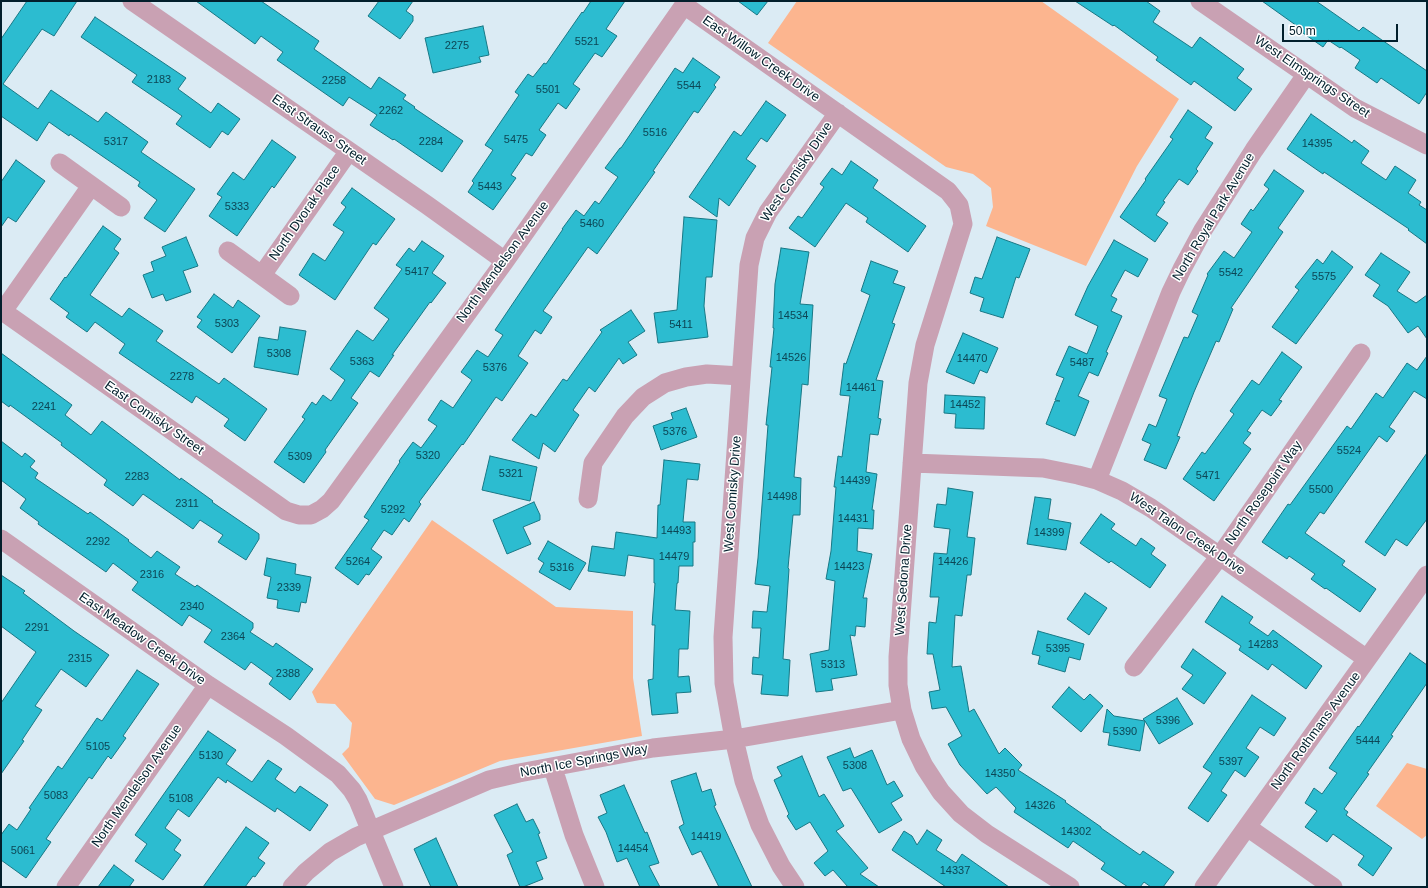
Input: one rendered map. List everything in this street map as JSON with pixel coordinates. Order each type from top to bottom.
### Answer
[{"type":"street","name":"East Strauss Street","points":[[132,1],[505,261]]},
{"type":"street","name":"West Elmsprings Street","points":[[1200,1],[1355,108],[1427,145]]},
{"type":"street","name":"East Willow Creek Drive","points":[[685,3],[948,191],[959,205]]},
{"type":"street","name":"North Mendelson Avenue","points":[[311,515],[331,502],[505,261],[685,3]]},
{"type":"street","name":"North Royal Park Avenue","points":[[1097,480],[1168,299],[1182,269],[1203,230],[1254,150],[1306,75]]},
{"type":"street","name":"West Comisky Drive","points":[[795,887],[760,825],[744,781],[734,739],[724,684],[723,637],[749,265],[755,238],[768,212],[838,113]]},
{"type":"street","name":"North Dvorak Place","points":[[262,275],[349,151]]},
{"type":"street","points":[[60,163],[121,207]]},
{"type":"street","points":[[2,311],[91,186]]},
{"type":"street","name":"West Sedona Drive","points":[[959,205],[963,224],[925,345],[918,383],[898,657],[898,685],[902,710],[911,739],[924,766],[941,792],[962,814],[987,834],[1070,887]]},
{"type":"street","points":[[228,251],[290,296]]},
{"type":"street","name":"East Comisky Street","points":[[2,311],[286,511],[299,515],[311,515]]},
{"type":"street","name":"North Rosepoint Way","points":[[1134,667],[1220,556],[1361,353]]},
{"type":"street","points":[[588,499],[593,463],[625,416],[643,397],[665,383],[686,377],[707,374],[741,376]]},
{"type":"street","name":"West Talon Creek Drive","points":[[912,462],[1043,468],[1097,480],[1122,491],[1151,508],[1367,659]]},
{"type":"street","name":"East Meadow Creek Drive","points":[[1,539],[208,686],[286,736],[331,768],[352,790],[358,800],[394,887]]},
{"type":"street","name":"North Rothmans Avenue","points":[[1204,887],[1427,575]]},
{"type":"street","name":"North Mendelson Avenue","points":[[66,887],[208,686]]},
{"type":"street","name":"North Ice Springs Way","points":[[292,887],[306,872],[330,852],[356,837],[489,780],[653,748],[734,739],[902,710]]},
{"type":"street","points":[[553,768],[574,835],[595,887]]},
{"type":"street","points":[[1247,827],[1333,887]]},
{"type":"shaded area","points":[[797,1],[1041,1],[1179,99],[1137,166],[1086,266],[986,226],[993,207],[991,188],[973,174],[946,167],[768,43]]},
{"type":"shaded area","points":[[432,520],[556,607],[633,611],[633,678],[642,736],[500,761],[394,805],[375,799],[342,754],[349,747],[352,723],[335,704],[317,703],[312,692]]},
{"type":"shaded area","points":[[1407,763],[1427,769],[1427,835],[1422,839],[1376,806]]},
{"type":"building","points":[[27,1],[77,1],[54,36],[42,29],[3,84],[38,109],[51,90],[98,122],[106,112],[148,142],[141,152],[195,189],[165,232],[144,218],[157,200],[138,186],[140,182],[70,134],[69,136],[49,122],[37,141],[1,116],[1,39]]},
{"type":"building","points":[[196,1],[261,1],[319,41],[314,49],[371,89],[379,77],[406,95],[403,99],[415,107],[414,108],[463,141],[442,172],[394,139],[393,140],[370,125],[377,115],[349,97],[343,106],[277,60],[283,52],[261,36],[255,44]]},
{"type":"building","points":[[379,1],[413,1],[406,11],[413,16],[413,21],[400,39],[368,16]]},
{"type":"building","points":[[591,1],[625,1],[606,29],[617,36],[602,57],[595,53],[573,84],[580,89],[566,109],[558,103],[539,130],[546,135],[532,156],[526,153],[511,175],[516,178],[493,210],[468,192],[474,183],[472,181],[493,150],[485,145],[519,95],[515,92],[528,74],[533,77],[544,63],[546,64]]},
{"type":"building","points":[[738,1],[768,1],[757,15]]},
{"type":"building","points":[[1075,1],[1146,1],[1160,11],[1153,22],[1192,48],[1200,37],[1244,69],[1237,78],[1252,89],[1235,111],[1194,81],[1191,85],[1156,60],[1158,57],[1114,25],[1113,26]]},
{"type":"building","points":[[1262,1],[1316,1],[1359,31],[1363,27],[1427,71],[1427,92],[1419,104],[1381,78],[1377,83],[1355,68],[1360,60],[1328,40],[1323,47],[1303,33],[1304,31]]},
{"type":"building","points":[[95,17],[186,78],[178,89],[211,113],[218,103],[240,119],[228,135],[222,131],[210,148],[176,124],[182,116],[132,82],[137,75],[81,37]]},
{"type":"building","points":[[483,26],[489,55],[479,57],[481,62],[433,73],[425,38]]},
{"type":"building","points":[[693,58],[720,77],[714,85],[716,87],[698,113],[694,111],[653,171],[655,172],[597,254],[588,247],[543,311],[552,317],[541,334],[535,330],[518,356],[528,363],[502,401],[496,397],[463,445],[462,444],[419,502],[421,504],[409,522],[404,518],[392,535],[384,530],[371,549],[382,557],[369,575],[366,574],[358,585],[335,568],[369,520],[364,517],[400,462],[399,461],[413,442],[421,448],[437,426],[428,420],[441,400],[453,408],[472,380],[461,372],[477,350],[488,357],[503,335],[495,330],[562,229],[576,210],[584,216],[595,201],[599,204],[618,177],[605,168],[621,148],[675,68],[683,73]]},
{"type":"building","points":[[766,101],[786,115],[767,142],[761,138],[746,159],[756,166],[729,206],[719,198],[717,217],[689,197],[734,131],[741,136]]},
{"type":"building","points":[[1188,110],[1212,127],[1205,138],[1213,143],[1196,169],[1198,171],[1188,185],[1179,179],[1163,201],[1165,202],[1156,215],[1168,223],[1155,242],[1120,217],[1173,139],[1170,137]]},
{"type":"building","points":[[1311,114],[1352,143],[1354,140],[1369,151],[1361,163],[1386,180],[1395,166],[1416,180],[1408,193],[1421,202],[1419,205],[1427,210],[1427,244],[1408,230],[1409,229],[1287,149]]},
{"type":"building","points":[[272,140],[296,157],[274,188],[272,186],[237,236],[209,216],[222,197],[217,194],[233,172],[244,180]]},
{"type":"building","points":[[16,160],[45,181],[16,222],[8,217],[1,227],[1,182]]},
{"type":"building","points":[[851,161],[878,180],[873,188],[926,226],[908,252],[866,222],[868,218],[846,203],[815,247],[789,228],[798,216],[802,218],[824,187],[820,184],[832,168],[842,175]]},
{"type":"building","points":[[1274,170],[1304,191],[1278,228],[1283,232],[1231,308],[1233,309],[1219,342],[1216,341],[1194,392],[1177,436],[1180,437],[1166,469],[1144,460],[1151,444],[1142,440],[1149,424],[1156,427],[1167,399],[1159,396],[1184,337],[1188,338],[1198,315],[1192,312],[1208,275],[1207,274],[1224,251],[1234,258],[1252,232],[1241,224],[1251,209],[1253,211],[1269,189],[1264,185]]},
{"type":"building","points":[[352,188],[395,219],[376,245],[373,243],[335,300],[299,275],[313,253],[325,261],[344,232],[333,225],[346,207],[341,203]]},
{"type":"building","points":[[684,217],[717,220],[712,277],[706,277],[704,306],[708,337],[658,343],[654,313],[677,310]]},
{"type":"building","points":[[103,226],[121,239],[114,249],[119,253],[90,295],[122,317],[129,308],[163,331],[156,341],[219,384],[224,378],[267,409],[245,441],[224,426],[229,419],[196,396],[192,403],[119,353],[125,344],[95,322],[87,332],[66,317],[69,313],[50,299]]},
{"type":"building","points":[[186,237],[198,266],[183,271],[191,292],[166,301],[163,294],[152,298],[143,275],[154,271],[151,262],[166,256],[162,247]]},
{"type":"building","points":[[997,237],[1030,249],[1019,278],[1016,277],[1003,318],[980,311],[984,298],[970,293],[975,277],[982,279]]},
{"type":"building","points":[[1114,240],[1148,259],[1138,277],[1125,270],[1111,296],[1117,299],[1111,311],[1122,316],[1106,352],[1108,353],[1098,376],[1089,372],[1078,396],[1089,401],[1075,436],[1046,424],[1055,401],[1060,401],[1055,400],[1064,378],[1056,375],[1069,346],[1087,354],[1096,332],[1098,326],[1075,315],[1088,286]]},
{"type":"building","points":[[422,241],[444,256],[432,273],[446,283],[431,303],[430,302],[392,355],[394,355],[379,377],[370,371],[351,398],[358,403],[304,483],[274,462],[305,419],[302,417],[312,402],[316,405],[323,395],[331,401],[345,380],[330,369],[357,330],[373,341],[389,319],[374,308],[402,269],[396,265],[409,248],[414,252]]},
{"type":"building","points":[[781,248],[809,252],[800,304],[813,305],[808,385],[802,384],[794,477],[801,478],[800,515],[793,515],[788,568],[783,659],[790,660],[788,696],[761,694],[763,675],[752,674],[753,657],[759,658],[761,628],[752,628],[753,611],[767,612],[770,586],[755,584],[768,425],[766,425],[772,367],[770,367],[774,328],[775,284]]},
{"type":"building","points":[[1332,251],[1353,267],[1296,344],[1272,327],[1299,290],[1295,287],[1317,259],[1323,264]]},
{"type":"building","points":[[1381,253],[1410,272],[1397,291],[1416,303],[1427,295],[1427,339],[1418,326],[1408,333],[1388,306],[1373,296],[1380,285],[1365,275]]},
{"type":"building","points":[[871,261],[898,271],[893,283],[905,287],[892,323],[895,324],[876,380],[883,381],[878,418],[881,419],[878,435],[870,434],[866,472],[877,474],[872,510],[874,510],[873,529],[858,528],[857,551],[872,554],[863,598],[867,598],[865,627],[856,626],[855,636],[850,635],[857,675],[831,679],[833,690],[816,692],[810,654],[829,650],[835,581],[826,579],[831,551],[836,487],[834,487],[838,456],[842,457],[850,396],[840,395],[844,363],[846,364],[870,295],[861,291]]},
{"type":"building","points":[[214,294],[233,308],[238,300],[260,316],[232,353],[197,327],[202,320],[197,317]]},
{"type":"building","points":[[631,310],[645,331],[628,342],[637,355],[623,364],[619,358],[595,392],[589,387],[573,410],[579,415],[555,452],[543,443],[539,459],[512,440],[531,414],[536,417],[563,379],[567,381],[602,332],[600,330]]},
{"type":"building","points":[[280,327],[306,331],[298,375],[254,367],[259,337],[278,340]]},
{"type":"building","points":[[963,333],[998,348],[987,373],[980,370],[974,384],[946,372]]},
{"type":"building","points":[[1282,352],[1302,367],[1279,400],[1282,401],[1271,416],[1262,410],[1247,431],[1251,433],[1243,443],[1251,449],[1214,501],[1183,479],[1202,452],[1205,454],[1234,414],[1230,411],[1252,380],[1259,385]]},
{"type":"building","points":[[1,353],[72,405],[65,415],[91,435],[102,421],[180,480],[181,478],[213,501],[212,502],[259,534],[259,539],[246,560],[218,542],[223,535],[200,520],[193,529],[143,494],[133,506],[104,485],[107,480],[61,445],[62,443],[10,405],[9,407],[1,401]]},
{"type":"building","points":[[1427,356],[1427,399],[1414,391],[1389,427],[1395,431],[1387,442],[1379,436],[1324,514],[1320,512],[1305,533],[1345,561],[1342,565],[1376,589],[1360,612],[1311,579],[1315,574],[1289,556],[1287,559],[1262,542],[1288,504],[1290,505],[1347,426],[1351,429],[1376,393],[1383,398],[1407,363],[1417,370]]},
{"type":"building","points":[[945,395],[985,397],[984,429],[955,428],[956,414],[944,413]]},
{"type":"building","points":[[686,408],[697,437],[661,450],[653,426],[673,419],[671,413]]},
{"type":"building","points":[[1,441],[22,457],[25,453],[35,461],[30,467],[38,473],[35,478],[88,514],[90,512],[151,558],[157,551],[180,567],[175,574],[195,587],[197,585],[253,623],[253,628],[250,632],[273,647],[276,643],[313,669],[290,700],[269,684],[273,678],[251,662],[245,670],[204,642],[212,630],[189,615],[182,626],[132,590],[138,582],[113,563],[106,572],[38,524],[39,522],[20,508],[26,499],[1,480]]},
{"type":"building","points":[[1427,453],[1427,519],[1407,546],[1396,539],[1385,556],[1365,542]]},
{"type":"building","points":[[490,456],[537,467],[530,501],[482,490]]},
{"type":"building","points":[[664,460],[700,464],[698,480],[687,479],[683,522],[695,522],[693,566],[679,566],[675,610],[690,611],[688,649],[679,649],[678,677],[689,676],[691,692],[676,693],[678,713],[652,715],[648,680],[653,679],[655,625],[652,625],[655,583],[654,559],[628,555],[625,576],[588,571],[592,546],[614,549],[616,532],[657,538],[658,505],[660,505]]},
{"type":"building","points":[[948,488],[973,492],[967,537],[975,538],[971,575],[967,575],[962,616],[955,615],[952,667],[961,666],[969,712],[974,709],[999,754],[1005,748],[1022,765],[1018,770],[1066,801],[1065,802],[1140,855],[1143,851],[1174,872],[1163,887],[1151,887],[1144,882],[1140,887],[1128,887],[1101,869],[1105,863],[1073,841],[1068,848],[1014,812],[1016,808],[996,787],[987,794],[960,765],[948,744],[962,736],[946,707],[932,709],[929,692],[940,690],[933,654],[927,654],[929,622],[936,623],[939,597],[930,597],[934,553],[947,554],[950,529],[934,527],[937,504],[946,505]]},
{"type":"building","points":[[1035,497],[1051,499],[1048,519],[1071,523],[1066,550],[1027,544]]},
{"type":"building","points":[[534,502],[540,515],[540,520],[523,527],[531,544],[507,554],[493,520]]},
{"type":"building","points":[[1101,514],[1115,524],[1111,529],[1136,546],[1141,538],[1155,548],[1151,554],[1166,565],[1150,588],[1111,561],[1109,563],[1080,543]]},
{"type":"building","points":[[548,541],[586,563],[570,590],[539,572],[544,563],[538,559]]},
{"type":"building","points":[[267,558],[296,564],[295,574],[311,577],[306,603],[301,602],[299,612],[277,608],[278,600],[267,598],[271,577],[264,575]]},
{"type":"building","points":[[1,575],[25,591],[23,593],[74,631],[109,655],[86,687],[61,669],[35,706],[42,710],[22,740],[24,741],[1,774],[1,703],[36,652],[1,626]]},
{"type":"building","points":[[1085,593],[1107,608],[1089,635],[1067,619]]},
{"type":"building","points":[[1222,596],[1253,617],[1249,623],[1268,636],[1273,630],[1322,666],[1306,689],[1272,664],[1268,670],[1239,650],[1241,646],[1205,622]]},
{"type":"building","points":[[1038,631],[1084,644],[1080,660],[1069,657],[1065,672],[1038,664],[1040,656],[1032,654]]},
{"type":"building","points":[[1193,649],[1226,673],[1204,704],[1182,689],[1193,675],[1181,667]]},
{"type":"building","points":[[1410,653],[1427,665],[1427,683],[1391,735],[1393,736],[1367,773],[1369,774],[1344,809],[1348,812],[1346,815],[1392,848],[1373,876],[1358,865],[1364,856],[1333,834],[1327,842],[1305,827],[1317,811],[1305,803],[1314,788],[1322,794],[1337,773],[1329,768]]},
{"type":"building","points":[[137,670],[159,684],[123,736],[126,738],[111,759],[108,756],[92,779],[89,777],[46,839],[51,842],[26,878],[1,860],[1,835],[9,824],[17,830],[31,809],[29,808],[58,766],[62,769],[97,718],[102,721]]},
{"type":"building","points":[[1069,687],[1084,700],[1090,694],[1103,706],[1081,732],[1052,707]]},
{"type":"building","points":[[1252,695],[1286,718],[1274,736],[1260,727],[1246,748],[1259,757],[1245,777],[1235,770],[1221,791],[1227,795],[1208,822],[1188,808],[1212,773],[1203,767]]},
{"type":"building","points":[[1177,698],[1193,724],[1159,744],[1143,719]]},
{"type":"building","points":[[1107,709],[1114,716],[1145,721],[1140,751],[1108,745],[1110,733],[1103,732]]},
{"type":"building","points":[[208,731],[236,750],[226,764],[252,782],[268,760],[282,769],[275,779],[295,793],[300,786],[328,805],[310,831],[277,808],[275,812],[227,780],[226,783],[218,777],[189,817],[178,809],[165,828],[181,840],[174,850],[181,855],[163,880],[135,861],[147,844],[135,835]]},
{"type":"building","points":[[850,748],[854,758],[872,750],[887,785],[894,781],[903,796],[891,803],[902,820],[879,833],[851,788],[843,791],[827,757]]},
{"type":"building","points":[[802,756],[819,797],[824,794],[844,826],[836,831],[868,868],[860,874],[879,887],[848,887],[833,870],[825,876],[814,863],[828,851],[810,822],[796,830],[787,816],[789,814],[774,780],[782,776],[777,767]]},
{"type":"building","points":[[696,773],[702,792],[711,789],[716,805],[714,806],[752,887],[719,887],[701,851],[692,855],[679,827],[684,824],[671,781]]},
{"type":"building","points":[[624,785],[645,833],[647,832],[659,863],[649,866],[660,887],[640,887],[627,858],[617,862],[606,832],[598,817],[607,813],[600,795]]},
{"type":"building","points":[[517,804],[526,822],[533,819],[540,833],[538,834],[547,858],[536,862],[543,879],[523,887],[520,887],[507,855],[513,852],[494,815]]},
{"type":"building","points":[[246,827],[269,843],[258,858],[265,863],[255,877],[253,876],[245,887],[203,887]]},
{"type":"building","points":[[927,830],[942,840],[936,850],[956,863],[962,854],[1009,887],[946,887],[892,850],[904,831],[912,836],[917,845]]},
{"type":"building","points":[[436,838],[458,887],[431,887],[414,849]]},
{"type":"building","points":[[114,865],[134,880],[129,887],[98,887]]}]
